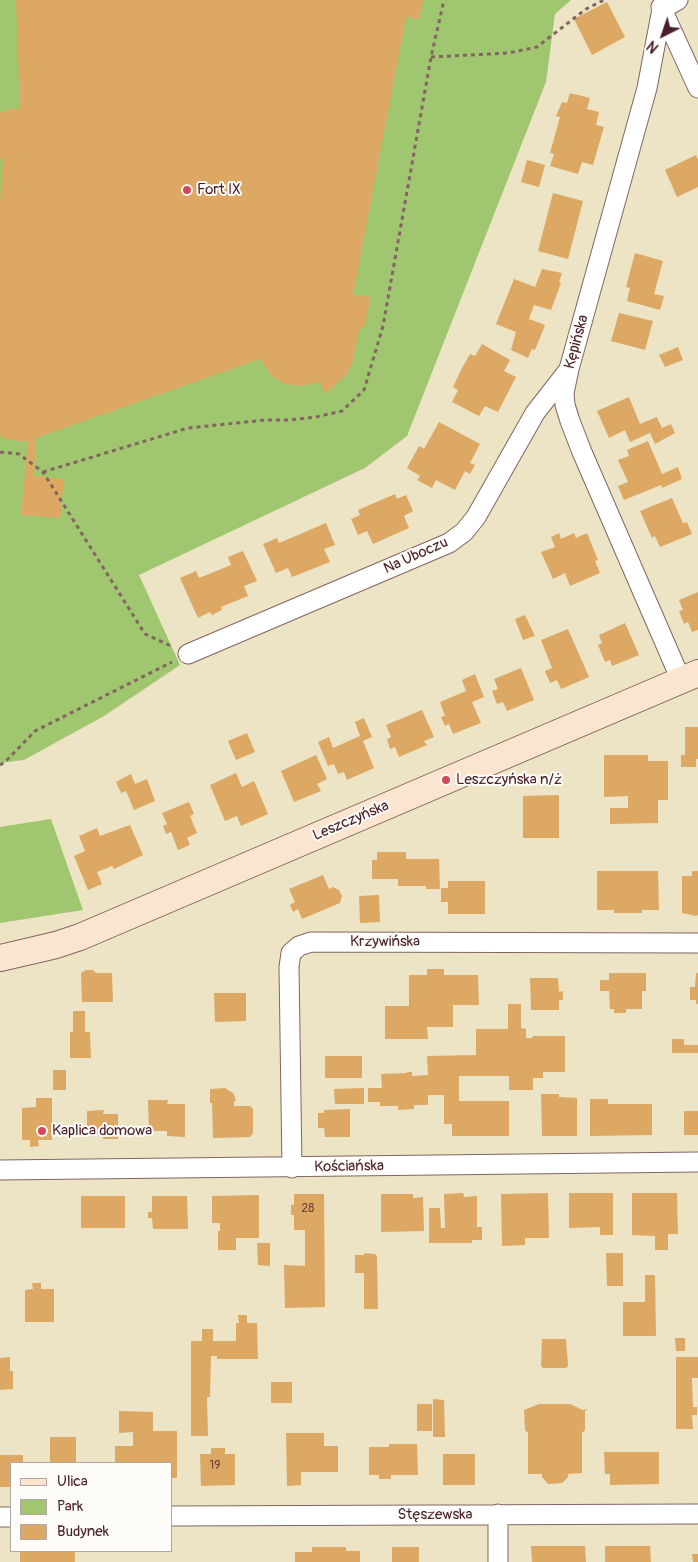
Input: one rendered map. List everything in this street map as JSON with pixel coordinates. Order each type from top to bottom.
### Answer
[{"type":"street","points":[[666,3],[698,88]]},
{"type":"street","name":"Kępińska","points":[[666,3],[648,88],[569,369],[564,393],[565,405],[570,421],[690,676]]},
{"type":"street","name":"Na Uboczu","points":[[188,654],[449,543],[464,532],[476,516],[535,413],[569,369]]},
{"type":"street","name":"Leszczyńska","points":[[0,958],[56,945],[80,937],[690,676]]},
{"type":"street","name":"Krzywińska","points":[[292,1168],[288,967],[291,953],[299,946],[311,942],[698,943]]},
{"type":"street","name":"Kościańska","points":[[0,1170],[698,1162]]},
{"type":"street","points":[[498,1514],[498,1562]]},
{"type":"street","name":"Stęszewska","points":[[172,1516],[698,1514]]},
{"type":"path","points":[[43,472],[188,428],[266,420],[290,420],[342,411],[364,390],[383,326],[431,57],[444,0]]},
{"type":"path","points":[[431,57],[508,53],[537,47],[586,9],[604,0]]},
{"type":"path","points":[[0,452],[19,454],[43,472],[146,634],[188,654]]},
{"type":"path","points":[[0,765],[35,731],[188,654]]},
{"type":"green space","points":[[0,0],[571,0],[555,14],[546,82],[407,436],[365,468],[139,575],[180,665],[104,716],[24,760],[0,763]]},
{"type":"green space","points":[[51,819],[83,910],[0,923],[0,827]]},
{"type":"building","name":"Fort IX","points":[[16,0],[423,0],[419,19],[406,17],[353,295],[371,297],[364,329],[360,327],[352,364],[346,375],[325,394],[320,382],[301,386],[285,384],[273,377],[260,359],[36,438],[34,476],[64,479],[60,518],[21,515],[28,441],[6,439],[0,435],[0,202],[3,159],[0,159],[0,112],[6,113],[7,109],[20,109]]},
{"type":"building","points":[[607,2],[625,37],[592,55],[574,19]]},
{"type":"building","points":[[570,93],[590,98],[587,109],[599,112],[596,125],[604,127],[593,165],[582,162],[578,174],[550,166],[554,154],[550,153],[560,117],[556,116],[562,102],[567,103]]},
{"type":"building","points":[[696,155],[698,160],[698,187],[677,197],[665,170]]},
{"type":"building","points":[[527,160],[545,165],[539,187],[521,182]]},
{"type":"building","points":[[553,193],[583,201],[568,259],[538,251]]},
{"type":"building","points":[[635,253],[663,261],[654,294],[664,296],[660,310],[627,301],[630,288],[626,287]]},
{"type":"building","points":[[542,269],[562,273],[559,282],[561,283],[551,310],[534,305],[529,319],[545,325],[535,350],[532,349],[528,358],[511,350],[516,332],[496,324],[514,279],[535,287]]},
{"type":"building","points":[[619,313],[653,321],[645,350],[611,341]]},
{"type":"building","points":[[482,344],[510,360],[504,371],[516,377],[498,412],[485,406],[479,416],[452,402],[458,390],[453,387],[461,370],[470,354],[475,356]]},
{"type":"building","points":[[678,347],[683,360],[665,367],[659,355]]},
{"type":"building","points":[[629,397],[640,424],[657,417],[662,428],[671,424],[675,433],[655,444],[650,433],[630,442],[625,430],[609,438],[597,411]]},
{"type":"building","points":[[439,422],[480,444],[470,463],[475,465],[470,474],[465,471],[455,490],[436,480],[432,488],[417,480],[420,476],[407,468],[419,446],[424,449]]},
{"type":"building","points":[[648,441],[662,474],[678,467],[682,479],[662,488],[661,485],[624,500],[618,486],[628,482],[618,460],[629,456],[627,450]]},
{"type":"building","points":[[395,494],[397,499],[406,495],[413,511],[404,516],[409,528],[373,544],[367,531],[358,535],[351,519],[360,515],[358,510]]},
{"type":"building","points":[[672,498],[683,523],[687,522],[692,534],[660,547],[655,536],[652,538],[640,511]]},
{"type":"building","points":[[326,523],[335,545],[324,549],[330,562],[292,577],[288,568],[276,573],[263,544],[277,538],[279,543]]},
{"type":"building","points":[[559,533],[561,539],[574,533],[576,538],[587,533],[598,560],[595,561],[600,573],[570,586],[565,573],[553,579],[541,552],[555,547],[551,537]]},
{"type":"building","points":[[243,551],[257,581],[244,586],[248,596],[221,607],[222,610],[212,615],[210,612],[198,618],[180,578],[196,571],[199,578],[231,565],[228,557]]},
{"type":"building","points":[[698,592],[698,630],[692,632],[688,622],[684,624],[679,611],[683,610],[679,600]]},
{"type":"building","points":[[525,615],[535,636],[523,640],[515,619]]},
{"type":"building","points":[[625,623],[639,655],[612,666],[610,660],[605,662],[598,645],[602,643],[599,635]]},
{"type":"building","points":[[568,629],[589,677],[561,689],[557,680],[550,683],[545,671],[552,668],[541,640]]},
{"type":"building","points":[[521,668],[534,700],[507,711],[503,702],[497,704],[492,691],[498,689],[494,679]]},
{"type":"building","points":[[475,674],[484,697],[472,702],[481,723],[453,734],[449,724],[445,726],[441,717],[445,716],[440,702],[466,691],[462,680]]},
{"type":"building","points":[[422,710],[434,737],[424,741],[427,745],[399,757],[395,747],[390,749],[387,739],[391,737],[386,725]]},
{"type":"building","points":[[364,718],[372,737],[363,741],[374,768],[347,780],[344,772],[338,774],[334,764],[328,766],[318,742],[329,737],[333,748],[360,736],[355,722]]},
{"type":"building","points":[[685,727],[698,727],[698,759],[696,759],[696,767],[681,767],[681,755],[685,755]]},
{"type":"building","points":[[247,733],[255,752],[236,760],[228,741]]},
{"type":"building","points":[[316,755],[327,779],[317,784],[321,791],[294,802],[281,771]]},
{"type":"building","points":[[604,755],[648,755],[648,761],[668,761],[668,800],[658,800],[658,823],[610,824],[610,808],[628,808],[628,796],[604,797]]},
{"type":"building","points":[[236,773],[242,787],[254,781],[268,814],[241,826],[237,816],[225,821],[210,785]]},
{"type":"building","points":[[131,774],[135,784],[147,779],[155,801],[134,810],[126,791],[121,793],[116,782]]},
{"type":"building","points":[[559,795],[559,838],[523,838],[523,796]]},
{"type":"building","points":[[189,802],[194,814],[190,816],[197,833],[187,838],[190,845],[178,850],[171,832],[166,834],[163,826],[167,824],[162,813]]},
{"type":"building","points":[[130,825],[143,855],[114,869],[112,866],[97,872],[102,884],[88,890],[74,856],[85,851],[79,836],[97,828],[100,836]]},
{"type":"building","points":[[377,852],[406,852],[406,859],[439,859],[440,889],[426,889],[426,886],[398,886],[398,879],[372,879],[372,860],[377,860]]},
{"type":"building","points":[[597,871],[658,871],[659,910],[642,910],[642,913],[614,913],[614,910],[597,910]]},
{"type":"building","points":[[692,871],[698,871],[698,915],[696,916],[682,913],[682,876],[692,876]]},
{"type":"building","points":[[323,875],[329,889],[333,887],[339,890],[342,896],[340,903],[302,919],[298,909],[293,912],[290,905],[295,902],[289,889]]},
{"type":"building","points":[[448,881],[485,881],[485,914],[448,914],[448,902],[441,902],[441,888],[448,888]]},
{"type":"building","points":[[379,895],[380,922],[360,923],[359,896]]},
{"type":"building","points":[[427,969],[444,969],[444,975],[478,975],[479,1005],[453,1005],[453,1027],[427,1027],[428,1039],[385,1039],[385,1006],[409,1006],[409,975],[427,975]]},
{"type":"building","points":[[86,970],[93,970],[96,973],[112,973],[113,1002],[82,1002],[81,973]]},
{"type":"building","points":[[609,973],[646,973],[646,991],[642,991],[642,1009],[626,1009],[626,1013],[614,1013],[614,1009],[610,1009],[609,991],[600,991],[600,980],[609,980]]},
{"type":"building","points":[[696,973],[698,973],[698,1004],[696,1004],[696,1000],[690,1000],[690,987],[695,987]]},
{"type":"building","points":[[530,978],[558,978],[559,992],[563,991],[563,1000],[559,1000],[559,1010],[531,1010]]},
{"type":"building","points":[[214,993],[246,993],[246,1021],[215,1022]]},
{"type":"building","points":[[508,1004],[521,1004],[521,1028],[526,1029],[526,1038],[532,1038],[533,1036],[565,1036],[565,1072],[543,1072],[543,1078],[533,1078],[533,1090],[509,1090],[509,1076],[459,1076],[459,1101],[509,1101],[509,1136],[452,1136],[452,1124],[444,1124],[444,1095],[428,1095],[428,1105],[414,1105],[414,1109],[398,1110],[398,1106],[380,1106],[380,1102],[368,1102],[368,1088],[382,1088],[381,1074],[412,1072],[412,1076],[428,1075],[427,1056],[476,1055],[476,1029],[508,1029]]},
{"type":"building","points":[[73,1011],[85,1011],[85,1032],[90,1032],[91,1058],[70,1058],[70,1032],[73,1032]]},
{"type":"building","points":[[672,1039],[684,1039],[684,1045],[698,1045],[698,1053],[672,1053]]},
{"type":"building","points":[[325,1056],[362,1056],[362,1078],[325,1078]]},
{"type":"building","points":[[53,1070],[66,1070],[66,1090],[53,1090]]},
{"type":"building","points":[[225,1088],[233,1093],[235,1097],[234,1106],[250,1106],[253,1109],[253,1133],[250,1137],[213,1138],[210,1089]]},
{"type":"building","points":[[364,1088],[364,1104],[335,1104],[334,1089]]},
{"type":"building","points":[[541,1094],[559,1094],[559,1097],[577,1098],[577,1136],[542,1136]]},
{"type":"building","points":[[36,1098],[52,1098],[52,1140],[38,1140],[39,1146],[30,1147],[30,1140],[22,1140],[22,1108],[36,1107]]},
{"type":"building","points":[[590,1099],[608,1099],[608,1104],[652,1104],[652,1135],[590,1136]]},
{"type":"building","points":[[148,1100],[168,1100],[167,1104],[185,1104],[185,1137],[167,1136],[167,1131],[149,1131]]},
{"type":"building","points":[[350,1109],[350,1137],[325,1137],[324,1128],[318,1128],[318,1113],[324,1113],[324,1110]]},
{"type":"building","points":[[104,1110],[103,1114],[118,1114],[118,1139],[103,1139],[102,1134],[87,1134],[87,1111]]},
{"type":"building","points":[[684,1111],[698,1111],[698,1135],[684,1135]]},
{"type":"building","points":[[463,1193],[464,1197],[477,1196],[477,1227],[482,1227],[482,1240],[472,1240],[472,1243],[429,1243],[429,1208],[440,1208],[441,1228],[445,1228],[444,1194]]},
{"type":"building","points":[[548,1193],[549,1238],[525,1238],[525,1245],[502,1246],[501,1194]]},
{"type":"building","points":[[569,1193],[613,1193],[613,1235],[600,1235],[600,1227],[569,1228]]},
{"type":"building","points":[[632,1193],[677,1193],[678,1234],[668,1234],[668,1250],[655,1250],[655,1236],[632,1235]]},
{"type":"building","points":[[294,1194],[324,1194],[325,1307],[285,1308],[284,1265],[305,1266],[305,1230],[294,1230],[294,1215],[291,1215],[291,1205],[294,1205]]},
{"type":"building","points":[[381,1194],[413,1194],[413,1198],[423,1197],[424,1231],[381,1232]]},
{"type":"building","points":[[259,1195],[259,1238],[236,1238],[236,1250],[218,1250],[220,1223],[212,1223],[212,1196]]},
{"type":"building","points":[[81,1196],[125,1196],[125,1228],[81,1228]]},
{"type":"building","points":[[152,1196],[187,1196],[188,1229],[153,1229],[152,1218],[148,1218],[148,1212],[152,1212]]},
{"type":"building","points":[[257,1243],[270,1243],[270,1266],[258,1265]]},
{"type":"building","points":[[364,1253],[375,1254],[377,1257],[378,1309],[364,1309],[364,1273],[355,1273],[355,1255],[364,1255]]},
{"type":"building","points":[[606,1253],[623,1253],[623,1286],[607,1286]]},
{"type":"building","points":[[645,1275],[655,1275],[656,1336],[623,1336],[623,1302],[645,1302]]},
{"type":"building","points":[[32,1283],[41,1283],[41,1289],[54,1289],[54,1322],[25,1322],[25,1290],[33,1289]]},
{"type":"building","points":[[238,1315],[247,1315],[247,1323],[257,1323],[258,1359],[217,1359],[217,1356],[211,1356],[210,1397],[207,1397],[208,1436],[191,1436],[191,1341],[202,1341],[202,1329],[213,1329],[213,1341],[236,1341],[236,1323],[239,1323]]},
{"type":"building","points":[[675,1338],[685,1338],[685,1351],[676,1351]]},
{"type":"building","points":[[542,1339],[566,1339],[568,1366],[566,1368],[543,1368],[541,1366]]},
{"type":"building","points":[[10,1357],[10,1371],[13,1371],[13,1389],[0,1390],[0,1358]]},
{"type":"building","points":[[676,1357],[698,1357],[698,1378],[692,1378],[693,1407],[697,1407],[697,1415],[692,1415],[693,1429],[676,1429]]},
{"type":"building","points":[[271,1382],[292,1382],[292,1403],[271,1403]]},
{"type":"building","points":[[433,1399],[444,1400],[445,1437],[433,1437]]},
{"type":"building","points":[[417,1404],[432,1404],[432,1431],[417,1431]]},
{"type":"building","points":[[539,1404],[570,1404],[583,1410],[588,1409],[585,1411],[585,1430],[582,1433],[582,1473],[568,1474],[568,1477],[562,1483],[548,1484],[542,1477],[542,1474],[528,1474],[528,1433],[525,1430],[524,1410]]},
{"type":"building","points":[[119,1411],[153,1412],[153,1431],[177,1431],[177,1478],[172,1478],[172,1462],[115,1462],[115,1446],[133,1446],[133,1432],[119,1433]]},
{"type":"building","points":[[286,1433],[324,1433],[324,1446],[338,1446],[338,1472],[301,1472],[301,1485],[287,1486]]},
{"type":"building","points":[[50,1437],[76,1437],[76,1462],[50,1462]]},
{"type":"building","points":[[389,1444],[417,1444],[418,1475],[391,1475],[391,1479],[379,1479],[379,1475],[369,1475],[369,1447],[389,1447]]},
{"type":"building","points":[[211,1448],[225,1448],[225,1454],[235,1454],[235,1485],[201,1486],[200,1454],[211,1454]]},
{"type":"building","points":[[604,1452],[659,1452],[659,1484],[610,1485],[610,1474],[605,1474]]},
{"type":"building","points":[[443,1454],[475,1454],[475,1485],[443,1485]]},
{"type":"building","points":[[0,1455],[23,1455],[23,1462],[10,1462],[10,1487],[0,1487]]},
{"type":"building","points":[[531,1546],[585,1546],[586,1562],[532,1562]]},
{"type":"building","points":[[605,1546],[650,1546],[651,1562],[605,1562]]},
{"type":"building","points":[[312,1547],[346,1547],[346,1551],[360,1551],[360,1562],[295,1562],[295,1552],[312,1552]]},
{"type":"building","points":[[392,1547],[419,1547],[419,1562],[392,1562]]},
{"type":"building","points":[[20,1552],[75,1552],[75,1562],[20,1562]]},
{"type":"building","points":[[692,1554],[698,1554],[698,1562],[693,1562]]},
{"type":"place","name":"Fort IX","points":[[187,190]]},
{"type":"place","name":"Leszczyńska n/ż","points":[[446,780]]},
{"type":"place","name":"Kaplica domowa","points":[[42,1131]]}]
